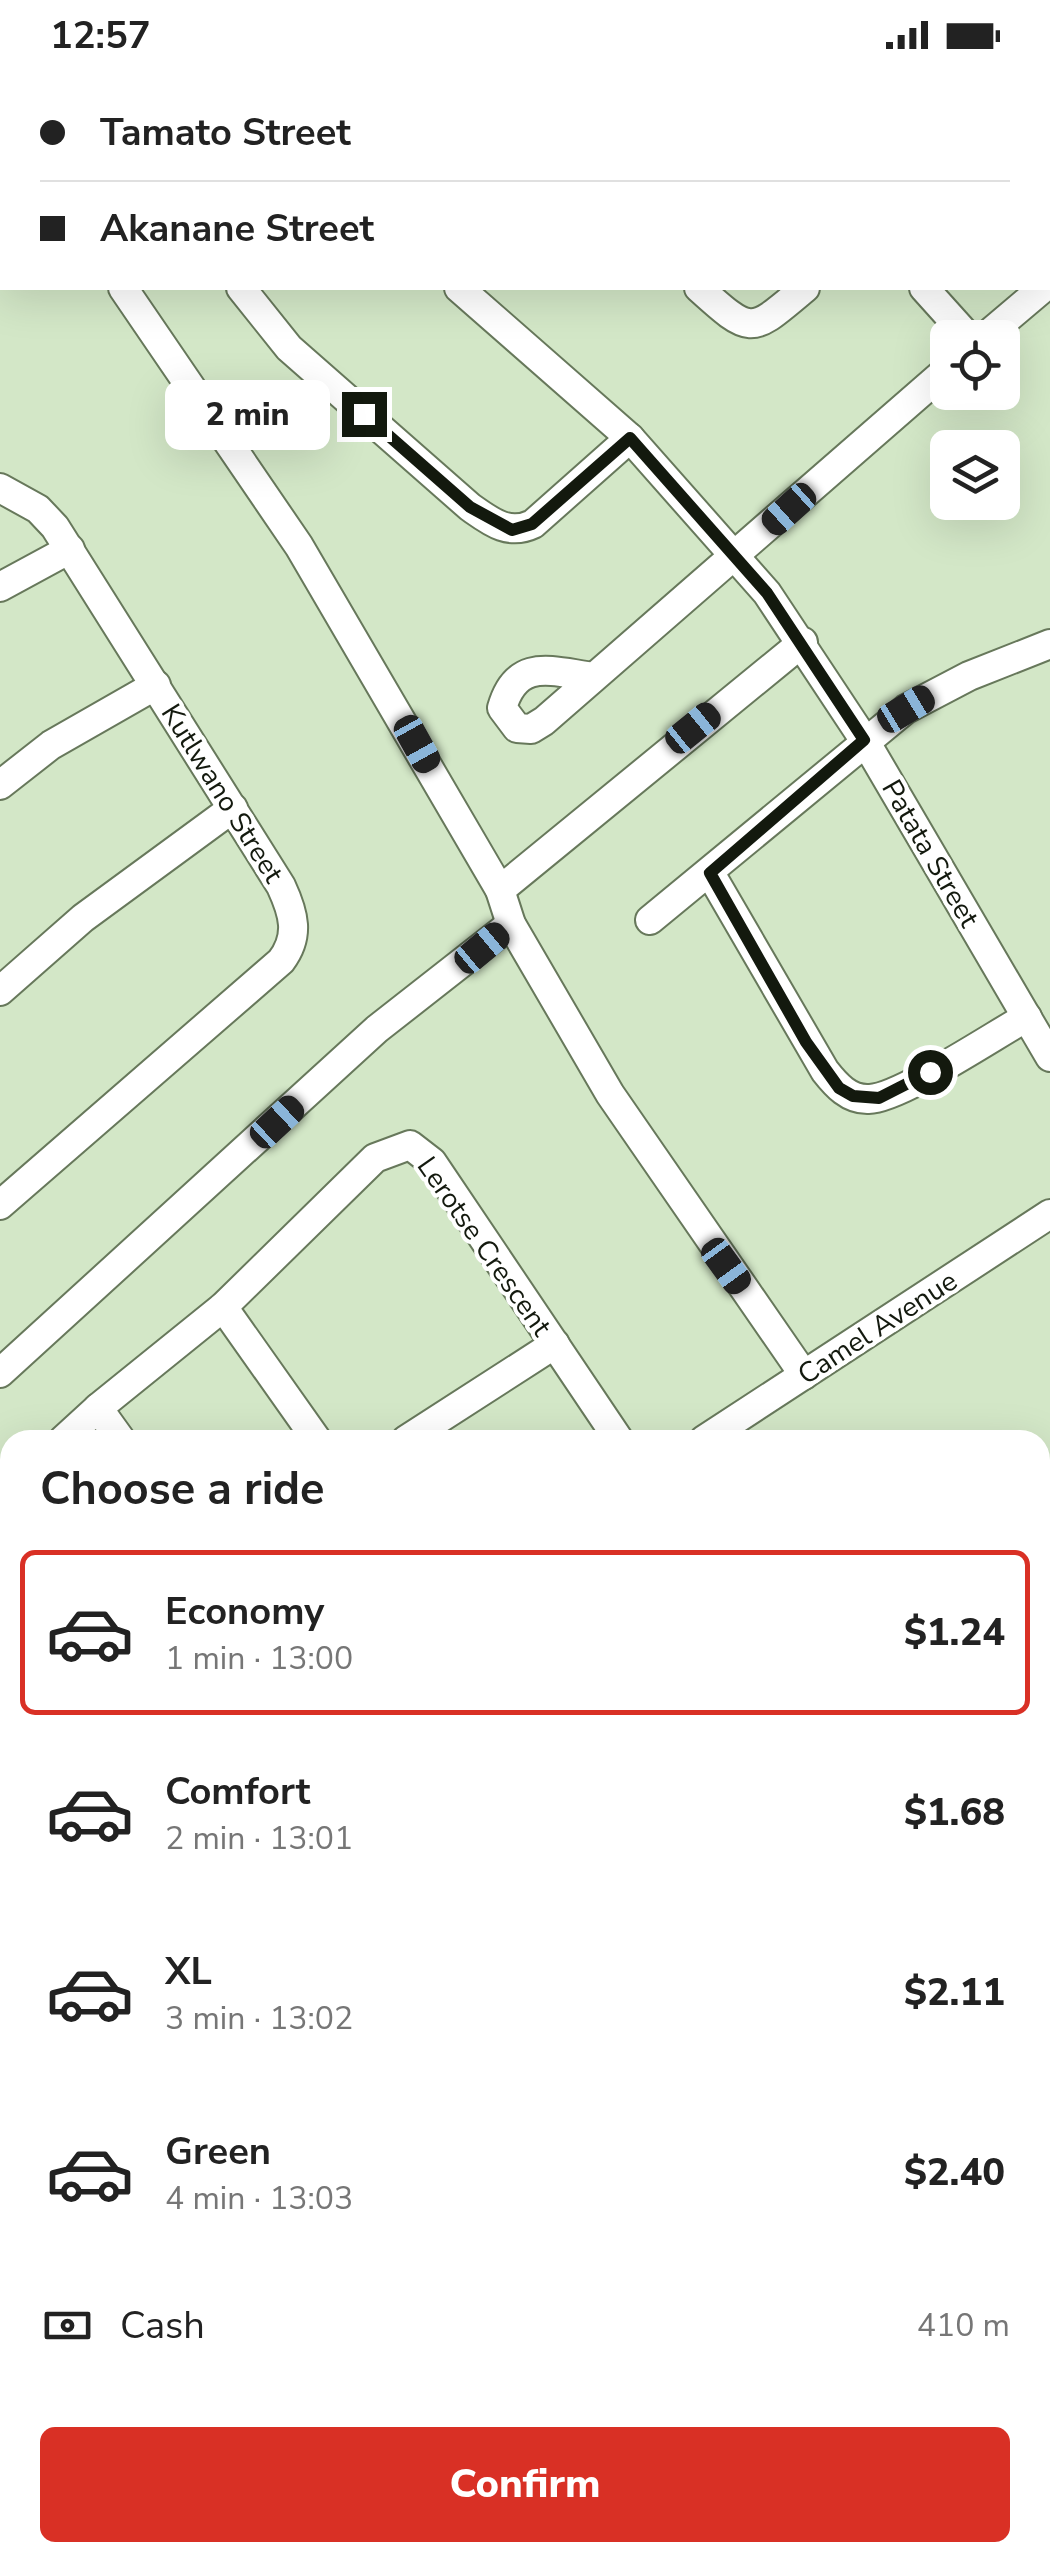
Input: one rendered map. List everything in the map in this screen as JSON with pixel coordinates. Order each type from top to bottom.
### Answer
[{"type":"street","points":[[124,290],[299,546],[500,890],[510,924],[610,1094],[804,1375]]},
{"type":"street","points":[[243,290],[289,348],[470,507],[500,526],[512,530],[532,524],[630,438]]},
{"type":"street","name":"Patata Street","points":[[461,290],[630,438],[736,556],[803,642],[1050,1057]]},
{"type":"street","points":[[701,290],[730,316],[753,325],[763,323],[802,290]]},
{"type":"street","points":[[926,290],[953,320]]},
{"type":"street","points":[[1005,320],[1040,290]]},
{"type":"street","points":[[594,677],[930,386]]},
{"type":"street","name":"Kutlwano Street","points":[[0,488],[38,509],[70,549],[291,906],[293,946],[0,1205]]},
{"type":"street","points":[[0,587],[70,549]]},
{"type":"street","points":[[500,890],[803,642]]},
{"type":"street","points":[[650,920],[864,740],[937,691],[1050,644]]},
{"type":"street","points":[[0,785],[52,745],[156,684]]},
{"type":"street","points":[[0,991],[83,918],[232,808]]},
{"type":"street","points":[[710,873],[824,1072],[853,1096],[868,1100],[898,1090],[1027,1017]]},
{"type":"street","points":[[0,1373],[377,1029],[510,924]]},
{"type":"street","name":"Lerotse Crescent","points":[[74,1430],[222,1306],[356,1174],[390,1150],[410,1145],[432,1162],[555,1344],[422,1430]]},
{"type":"street","name":"Camel Avenue","points":[[719,1430],[1050,1214]]},
{"type":"street","points":[[222,1306],[309,1430]]},
{"type":"street","points":[[555,1344],[612,1430]]},
{"type":"street","points":[[98,1408],[114,1430]]},
{"type":"route","points":[[364,414],[470,507],[512,530],[532,524],[630,438],[736,556],[803,642],[864,740],[710,873],[824,1072],[839,1088],[868,1100],[898,1090],[930,1072]]}]
